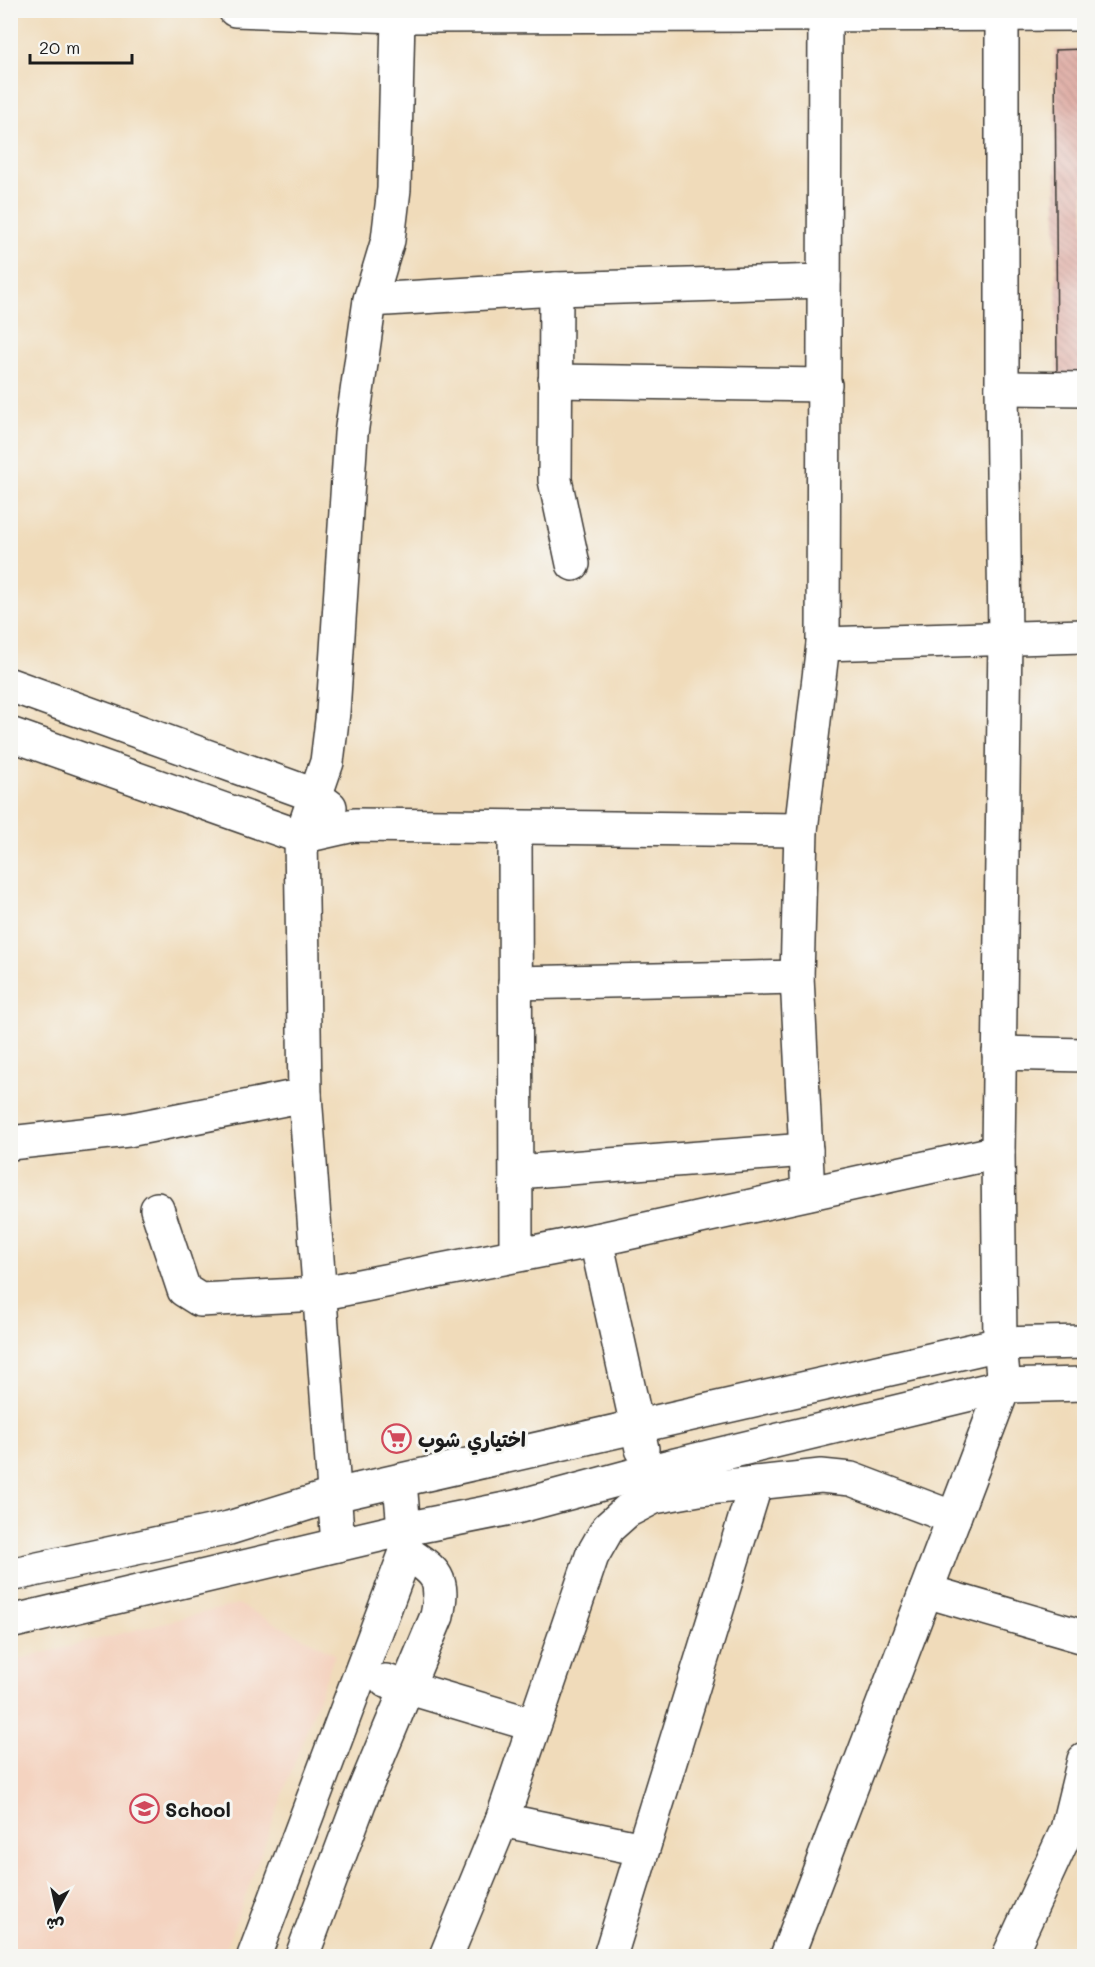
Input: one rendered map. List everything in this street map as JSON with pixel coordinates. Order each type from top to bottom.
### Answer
[{"type":"street","points":[[236,10],[398,16],[448,12],[825,15],[1002,12],[1084,14]]},
{"type":"street","points":[[787,1956],[1004,1386],[1000,1344],[998,1152],[1005,637],[1002,388],[1002,12]]},
{"type":"street","points":[[808,1193],[797,977],[801,830],[823,644],[825,15]]},
{"type":"street","points":[[338,1545],[304,1095],[301,837],[327,762],[333,712],[351,434],[370,300],[388,240],[394,189],[398,16]]},
{"type":"street","points":[[370,300],[556,289],[824,282]]},
{"type":"street","points":[[556,289],[555,480],[573,564]]},
{"type":"street","points":[[555,381],[825,385]]},
{"type":"street","points":[[1002,388],[1084,390]]},
{"type":"street","points":[[823,644],[1084,636]]},
{"type":"street","points":[[10,685],[314,795],[354,825]]},
{"type":"street","points":[[10,734],[301,837],[354,825],[515,829],[801,830]]},
{"type":"street","points":[[515,829],[516,1254]]},
{"type":"street","points":[[515,983],[797,977]]},
{"type":"street","points":[[999,1053],[1084,1054]]},
{"type":"street","points":[[10,1143],[128,1130],[304,1095]]},
{"type":"street","points":[[517,1172],[806,1150]]},
{"type":"street","points":[[157,1209],[184,1290],[200,1300],[318,1294],[596,1240],[998,1152]]},
{"type":"street","points":[[596,1240],[646,1472]]},
{"type":"street","points":[[10,1575],[230,1528],[335,1496],[1000,1344],[1084,1342]]},
{"type":"street","points":[[10,1622],[338,1545],[406,1540],[646,1472],[1004,1386],[1084,1384]]},
{"type":"street","points":[[446,1956],[502,1820],[592,1556],[608,1528],[627,1511],[654,1497],[820,1476],[851,1479],[954,1518]]},
{"type":"street","points":[[254,1956],[362,1672],[406,1540],[400,1482]]},
{"type":"street","points":[[610,1956],[756,1484]]},
{"type":"street","points":[[302,1956],[359,1803],[437,1616],[442,1594],[440,1581],[406,1540]]},
{"type":"street","points":[[139,1548],[144,1591]]},
{"type":"street","points":[[926,1591],[1084,1637]]},
{"type":"street","points":[[362,1672],[406,1688],[534,1725]]},
{"type":"street","points":[[1009,1956],[1076,1828],[1084,1760]]},
{"type":"street","points":[[502,1820],[642,1849]]},
{"type":"shaded area","name":"School","points":[[238,1604],[335,1654],[223,1956],[11,1956],[11,1661]]},
{"type":"building","points":[[1084,49],[1084,375],[1057,376],[1055,50]]},
{"type":"place","name":"اختياري شوب","points":[[397,1439]]},
{"type":"place","name":"School","points":[[144,1809]]}]
